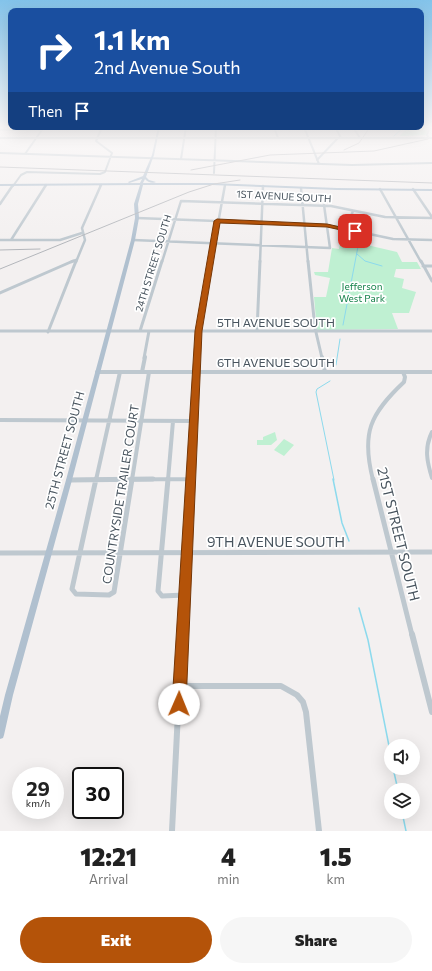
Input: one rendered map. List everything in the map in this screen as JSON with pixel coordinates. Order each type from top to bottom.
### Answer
[{"type":"main road","name":"25TH STREET SOUTH","points":[[0,735],[9,695],[69,480],[107,332],[133,240],[137,218],[136,204],[141,184],[149,165]]},
{"type":"main road","points":[[0,184],[124,182],[134,181],[144,177],[148,181],[158,183]]},
{"type":"main road","points":[[41,185],[69,184],[71,182]]},
{"type":"main road","points":[[124,182],[153,185],[196,184]]},
{"type":"main road","points":[[15,184],[115,185],[158,183],[301,188],[432,190]]},
{"type":"main road","points":[[115,185],[135,186],[139,193],[146,186],[153,185]]},
{"type":"street","points":[[0,204],[21,175],[27,172],[103,174],[106,172],[108,165]]},
{"type":"street","points":[[214,173],[215,165]]},
{"type":"street","points":[[345,165],[361,165]]},
{"type":"street","points":[[11,240],[46,185]]},
{"type":"street","points":[[48,332],[85,240],[82,233],[82,228],[101,185]]},
{"type":"street","points":[[172,831],[198,331],[224,185]]},
{"type":"street","points":[[257,331],[263,186]]},
{"type":"street","points":[[301,188],[316,331],[325,372]]},
{"type":"street","points":[[380,189],[432,281]]},
{"type":"street","points":[[413,189],[432,217]]},
{"type":"street","name":"1ST AVENUE SOUTH","points":[[182,201],[324,205],[385,218],[432,217]]},
{"type":"street","name":"24TH STREET SOUTH","points":[[140,331],[180,202],[182,201]]},
{"type":"street","points":[[133,240],[330,248],[324,205]]},
{"type":"street","points":[[346,229],[353,211]]},
{"type":"street","points":[[137,218],[327,225],[389,239],[432,240]]},
{"type":"street","points":[[0,240],[60,240],[82,233]]},
{"type":"street","points":[[0,294],[76,260]]},
{"type":"street","points":[[423,266],[432,266]]},
{"type":"street","name":"5TH AVENUE SOUTH","points":[[0,331],[432,331]]},
{"type":"street","points":[[142,372],[149,331]]},
{"type":"street","name":"6TH AVENUE SOUTH","points":[[97,372],[432,372]]},
{"type":"street","name":"COUNTRYSIDE TRAILER COURT","points":[[120,372],[72,589],[74,593],[109,595],[114,592],[149,372]]},
{"type":"street","name":"21ST STREET SOUTH","points":[[404,372],[406,377],[404,382],[378,408],[368,433],[370,469],[432,712]]},
{"type":"street","points":[[0,420],[194,421]]},
{"type":"street","points":[[173,421],[158,591],[162,596],[185,596]]},
{"type":"street","points":[[432,432],[425,452],[432,478]]},
{"type":"street","points":[[69,480],[191,479]]},
{"type":"street","name":"9TH AVENUE SOUTH","points":[[0,553],[432,552]]},
{"type":"street","points":[[180,686],[281,686],[294,692],[300,698],[306,712],[319,831]]},
{"type":"green space","name":"Jefferson West Park","points":[[349,231],[370,237],[367,245],[397,252],[402,262],[417,262],[421,269],[396,269],[394,277],[404,279],[402,288],[416,292],[409,313],[392,313],[398,329],[317,330],[314,297],[326,297],[330,278],[315,275],[314,272],[328,272],[332,248],[339,249],[340,244],[347,244]]},
{"type":"green space","points":[[275,432],[277,440],[271,445],[257,445],[257,440],[263,440],[263,437]]},
{"type":"green space","points":[[284,439],[294,445],[284,456],[274,450]]},
{"type":"waterway","points":[[343,325],[360,236]]},
{"type":"waterway","points":[[357,254],[365,261],[382,266]]},
{"type":"waterway","points":[[336,365],[340,339]]},
{"type":"waterway","points":[[330,381],[317,389],[316,392],[334,480]]},
{"type":"waterway","points":[[333,479],[342,523],[349,541]]},
{"type":"waterway","points":[[359,608],[368,640],[388,739]]},
{"type":"waterway","points":[[395,775],[396,783]]},
{"type":"waterway","points":[[403,819],[406,831]]},
{"type":"railway","points":[[191,170],[218,165]]},
{"type":"railway","points":[[0,167],[432,183]]},
{"type":"railway","points":[[0,269],[189,192],[214,184],[240,180]]},
{"type":"railway","points":[[0,250],[40,249]]},
{"type":"route","points":[[179,704],[198,331],[217,221],[327,225],[355,231]]}]
